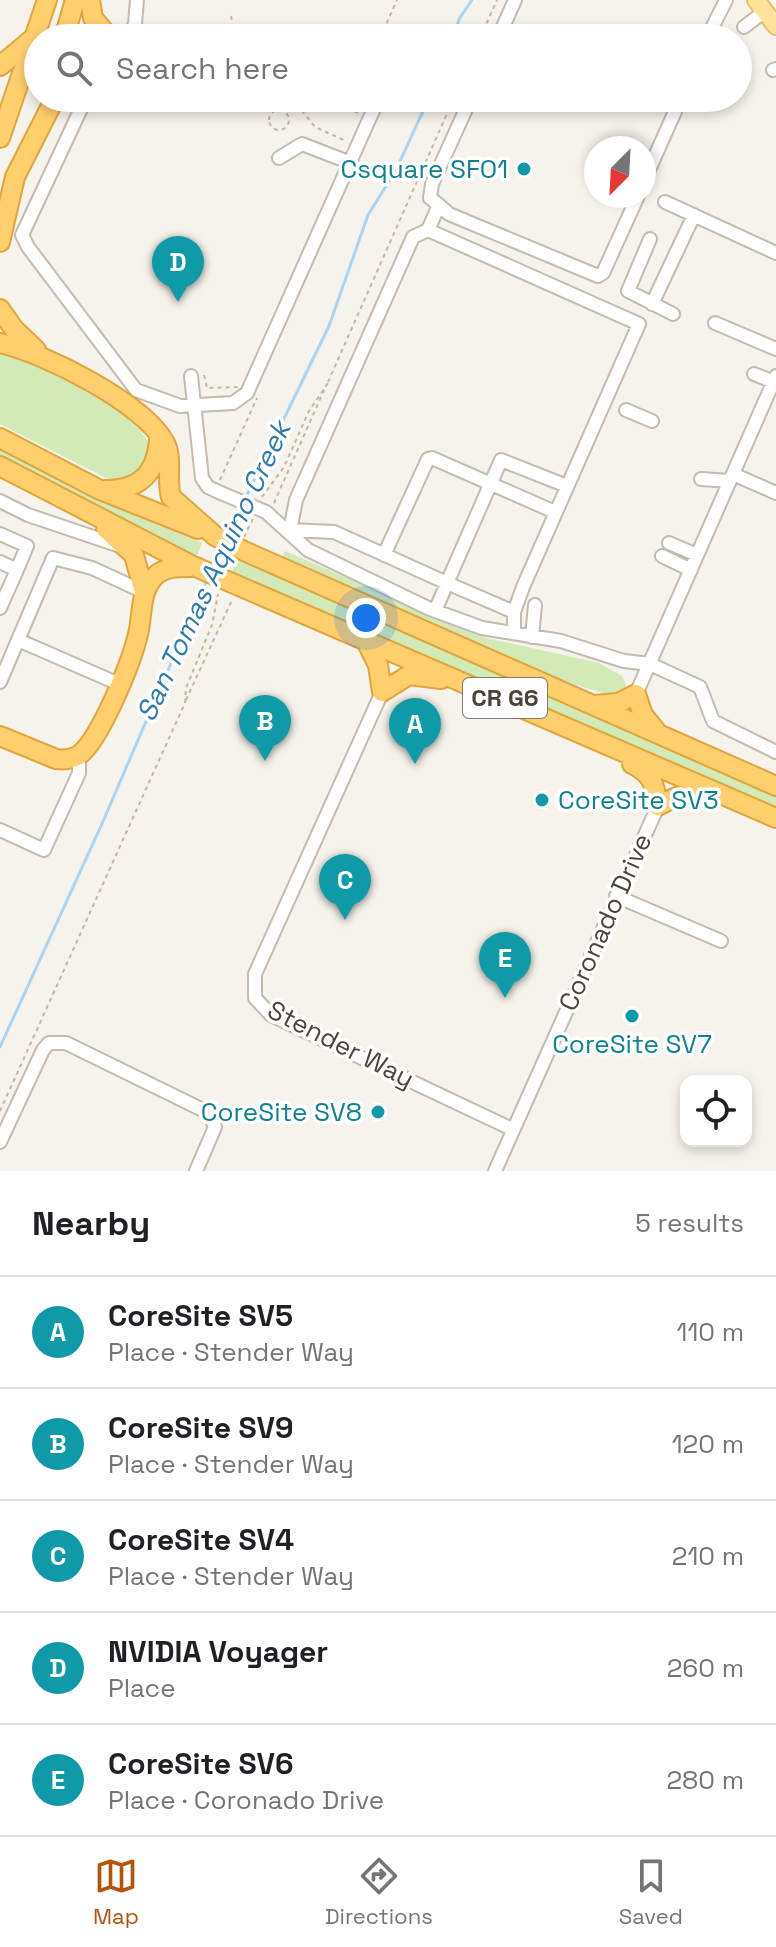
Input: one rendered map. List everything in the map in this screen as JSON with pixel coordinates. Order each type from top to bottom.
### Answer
[{"type":"highway","points":[[40,24],[47,0]]},
{"type":"highway","points":[[68,24],[75,0]]},
{"type":"highway","points":[[90,0],[93,18],[98,24]]},
{"type":"highway","points":[[0,66],[24,46]]},
{"type":"highway","points":[[0,138],[24,70]]},
{"type":"highway","points":[[0,242],[15,177],[39,112]]},
{"type":"highway","points":[[0,209],[48,112]]},
{"type":"highway","points":[[0,309],[14,329],[44,357]]},
{"type":"highway","points":[[0,343],[44,357],[151,420],[167,447],[171,497],[215,536]]},
{"type":"highway","points":[[100,490],[120,490],[146,478],[157,459],[159,433]]},
{"type":"highway","name":"CR G6","points":[[0,438],[100,490],[215,536],[776,786]]},
{"type":"highway","name":"CR G6","points":[[0,466],[227,584],[525,707],[774,818]]},
{"type":"highway","points":[[0,736],[56,759],[65,760],[79,755],[94,735],[119,684],[138,634],[144,592],[138,565],[127,549],[89,514]]},
{"type":"highway","points":[[144,592],[162,571],[196,567]]},
{"type":"highway","points":[[365,639],[378,665],[382,692],[409,675],[429,675],[525,707],[645,771],[655,783],[658,806],[680,794],[701,793],[774,818]]},
{"type":"highway","points":[[593,706],[618,703],[636,694],[643,715],[657,734]]},
{"type":"main road","points":[[760,6],[776,26]]},
{"type":"street","points":[[135,24],[137,0]]},
{"type":"street","points":[[504,24],[515,0]]},
{"type":"street","points":[[714,24],[726,0]]},
{"type":"street","points":[[746,24],[760,6]]},
{"type":"street","points":[[81,112],[57,174],[22,235],[136,390],[168,403],[194,406],[233,403],[247,393],[373,112]]},
{"type":"street","points":[[465,112],[432,184],[430,198],[449,214],[598,276],[603,273],[633,208]]},
{"type":"street","points":[[656,154],[675,112]]},
{"type":"street","points":[[279,158],[302,144],[351,163]]},
{"type":"street","points":[[665,202],[776,253]]},
{"type":"street","points":[[290,530],[296,500],[413,237],[428,230],[439,205]]},
{"type":"street","points":[[652,304],[694,215]]},
{"type":"street","points":[[428,230],[639,324],[514,612],[514,633]]},
{"type":"street","points":[[650,239],[628,291],[673,314]]},
{"type":"street","points":[[715,323],[776,349]]},
{"type":"street","points":[[636,694],[775,379],[754,374]]},
{"type":"street","points":[[197,376],[194,406],[202,478],[213,490],[264,511],[290,530],[308,550],[435,611],[482,628],[561,641],[624,661],[650,664],[700,687],[713,721],[776,752]]},
{"type":"street","points":[[626,410],[652,421]]},
{"type":"street","points":[[384,555],[428,459],[555,512]]},
{"type":"street","points":[[435,611],[491,483],[505,459],[567,486]]},
{"type":"street","points":[[722,499],[701,479],[732,477],[776,493]]},
{"type":"street","points":[[0,501],[28,515],[127,549]]},
{"type":"street","points":[[290,530],[334,532],[514,612]]},
{"type":"street","points":[[0,534],[27,546],[0,608]]},
{"type":"street","points":[[669,543],[697,555]]},
{"type":"street","points":[[662,556],[691,570]]},
{"type":"street","points":[[0,682],[53,558],[92,568],[144,592]]},
{"type":"street","points":[[0,562],[17,570]]},
{"type":"street","points":[[532,637],[535,605]]},
{"type":"street","points":[[18,640],[119,684]]},
{"type":"street","points":[[41,665],[47,652]]},
{"type":"street","name":"Stender Way","points":[[382,692],[255,974],[255,998],[271,1015],[512,1129]]},
{"type":"street","points":[[0,830],[44,850],[79,773],[79,755]]},
{"type":"street","name":"Coronado Drive","points":[[495,1171],[658,806]]},
{"type":"street","points":[[616,896],[721,941]]},
{"type":"street","points":[[0,1142],[43,1050],[49,1043],[66,1043],[209,1113],[215,1127],[196,1171]]},
{"type":"path","points":[[386,24],[397,0]]},
{"type":"path","points":[[486,24],[497,0]]},
{"type":"path","points":[[231,16],[232,24]]},
{"type":"path","points":[[278,112],[272,113],[270,125],[282,130],[290,120],[286,112]]},
{"type":"path","points":[[303,112],[315,127],[358,146]]},
{"type":"path","points":[[264,511],[328,383],[448,112]]},
{"type":"path","points":[[197,376],[207,388],[235,385],[257,398],[213,490]]},
{"type":"path","points":[[264,511],[309,411],[328,383]]},
{"type":"path","points":[[242,548],[252,518]]},
{"type":"path","points":[[0,1109],[233,598],[227,584]]},
{"type":"path","points":[[185,703],[186,688],[227,584]]},
{"type":"green space","points":[[0,351],[13,351],[89,392],[126,417],[151,446],[141,474],[116,481],[106,478],[0,424]]},
{"type":"green space","points":[[0,447],[122,510],[202,543],[196,558],[0,460]]},
{"type":"green space","points":[[285,551],[486,638],[599,663],[622,676],[626,684],[624,693],[613,696],[563,681],[281,560]]},
{"type":"green space","points":[[238,559],[776,790],[776,810],[231,574]]},
{"type":"waterway","name":"San Tomas Aquino Creek","points":[[458,24],[472,0]]},
{"type":"waterway","name":"San Tomas Aquino Creek","points":[[244,501],[329,326],[368,215],[396,170],[423,112]]},
{"type":"waterway","name":"San Tomas Aquino Creek","points":[[226,536],[240,507]]},
{"type":"waterway","name":"San Tomas Aquino Creek","points":[[212,565],[221,546]]},
{"type":"waterway","name":"San Tomas Aquino Creek","points":[[0,1047],[101,826],[207,580]]},
{"type":"place","name":"Csquare SFO1","points":[[524,169]]},
{"type":"place","name":"NVIDIA Voyager","points":[[178,302]]},
{"type":"place","name":"CoreSite SV9","points":[[265,761]]},
{"type":"place","name":"CoreSite SV5","points":[[415,764]]},
{"type":"place","name":"CoreSite SV3","points":[[542,800]]},
{"type":"place","name":"CoreSite SV4","points":[[345,920]]},
{"type":"place","name":"CoreSite SV6","points":[[505,998]]},
{"type":"place","name":"CoreSite SV7","points":[[632,1016]]},
{"type":"place","name":"CoreSite SV8","points":[[378,1112]]}]
